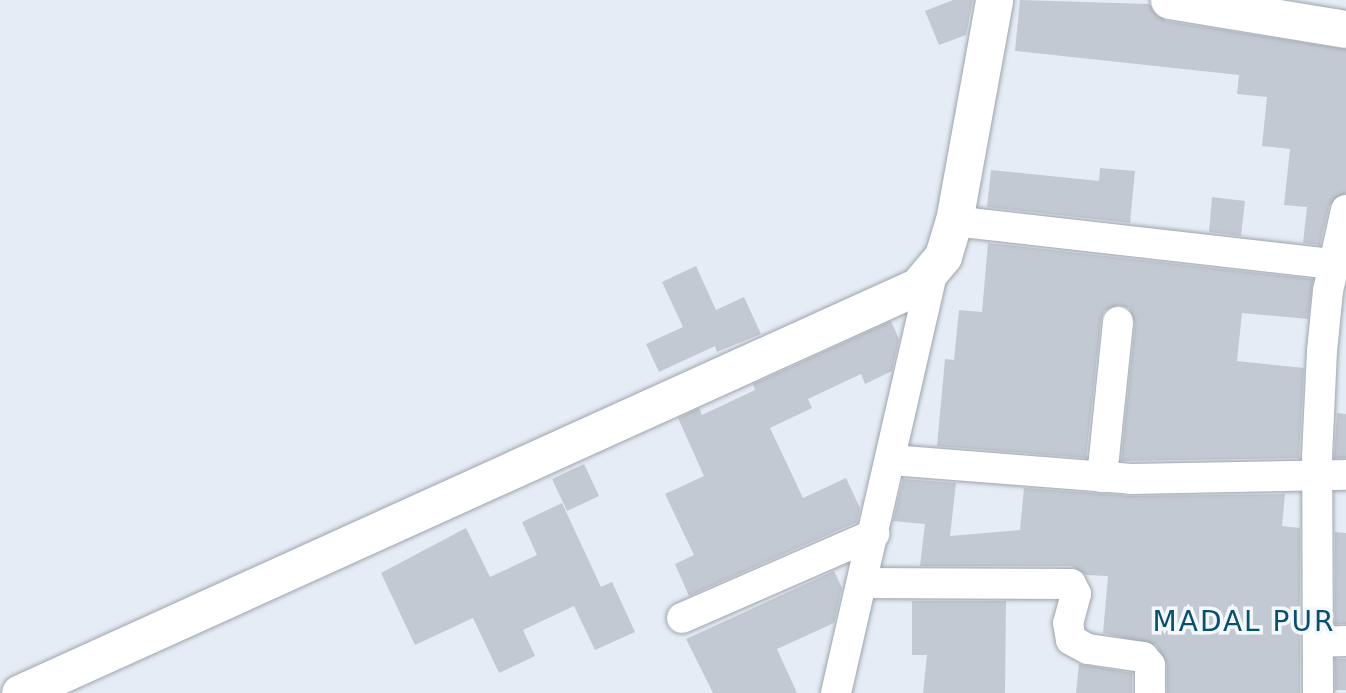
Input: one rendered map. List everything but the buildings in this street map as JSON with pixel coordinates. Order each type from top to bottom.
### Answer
[{"type":"street","points":[[836,693],[932,273],[954,221],[994,0]]},
{"type":"street","points":[[1169,0],[1346,29]]},
{"type":"street","points":[[1318,693],[1332,641],[1331,475],[1336,328],[1334,264],[1346,209]]},
{"type":"street","points":[[954,221],[1334,264]]},
{"type":"street","points":[[20,693],[901,297],[932,273]]},
{"type":"street","points":[[1102,477],[1118,322]]},
{"type":"street","points":[[891,460],[1102,477],[1331,475]]},
{"type":"street","points":[[682,618],[874,534]]},
{"type":"street","points":[[862,583],[1071,584],[1076,594],[1068,623],[1071,640],[1088,649],[1143,657],[1150,665],[1150,693]]},
{"type":"district","name":"MADAL PUR","points":[[1244,622]]}]
